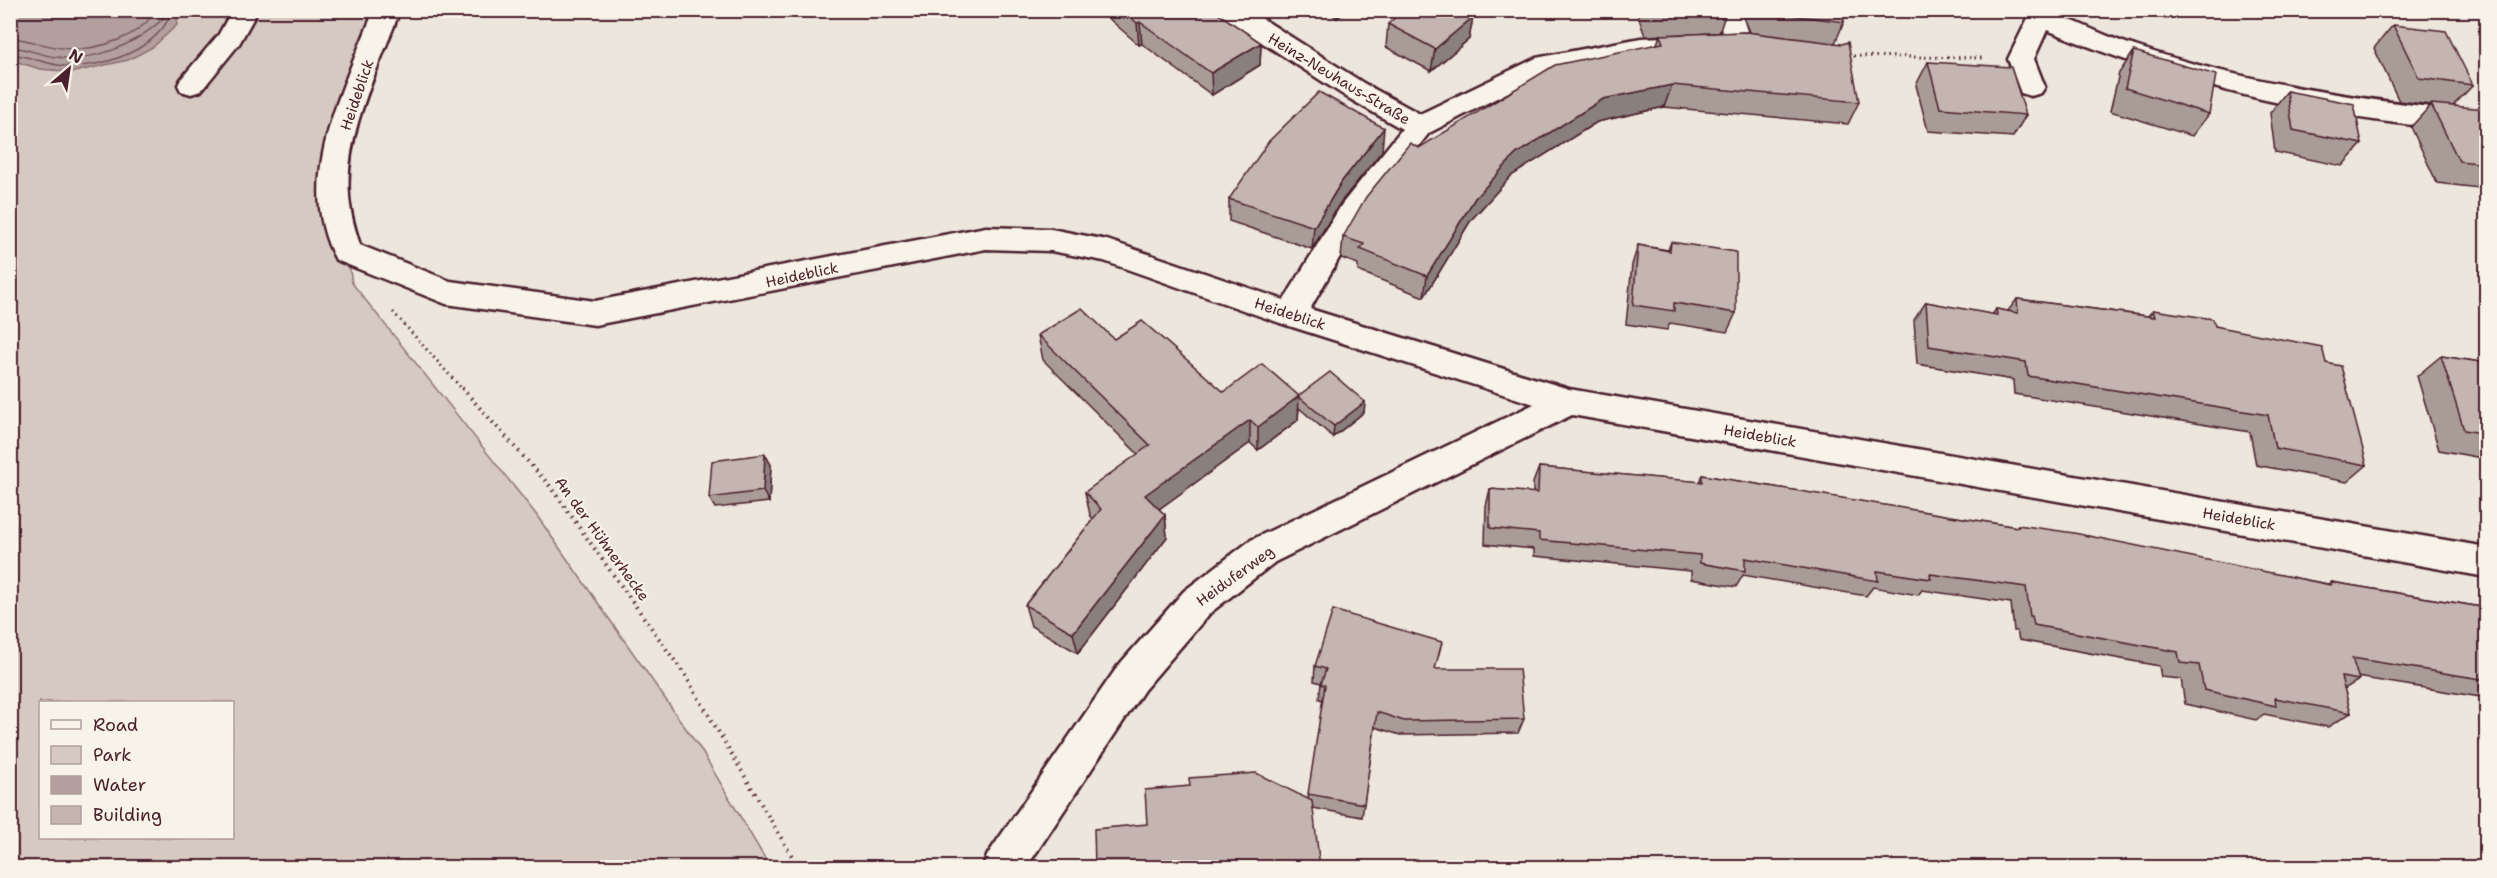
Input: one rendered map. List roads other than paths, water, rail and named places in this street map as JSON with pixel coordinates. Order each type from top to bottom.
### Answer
[{"type":"street","points":[[191,85],[230,38],[245,10]]},
{"type":"street","name":"Heideblick","points":[[387,10],[348,117],[334,169],[337,214],[347,252],[446,292],[595,313],[986,238],[1051,240],[1107,251],[1291,315],[1569,402],[2487,562]]},
{"type":"street","name":"Heinz-Neuhaus-Straße","points":[[1230,10],[1354,90],[1419,126]]},
{"type":"street","points":[[1291,315],[1352,211],[1419,126],[1536,67],[1641,47],[1750,44],[1727,10]]},
{"type":"street","points":[[2031,87],[2021,59],[2045,14],[2124,52],[2222,81],[2381,112],[2487,122]]},
{"type":"street","name":"Heiduferweg","points":[[1002,867],[1131,678],[1197,602],[1263,552],[1569,402]]},
{"type":"water","points":[[11,10],[178,11],[177,25],[153,47],[128,60],[74,72],[40,69],[11,60]]}]
